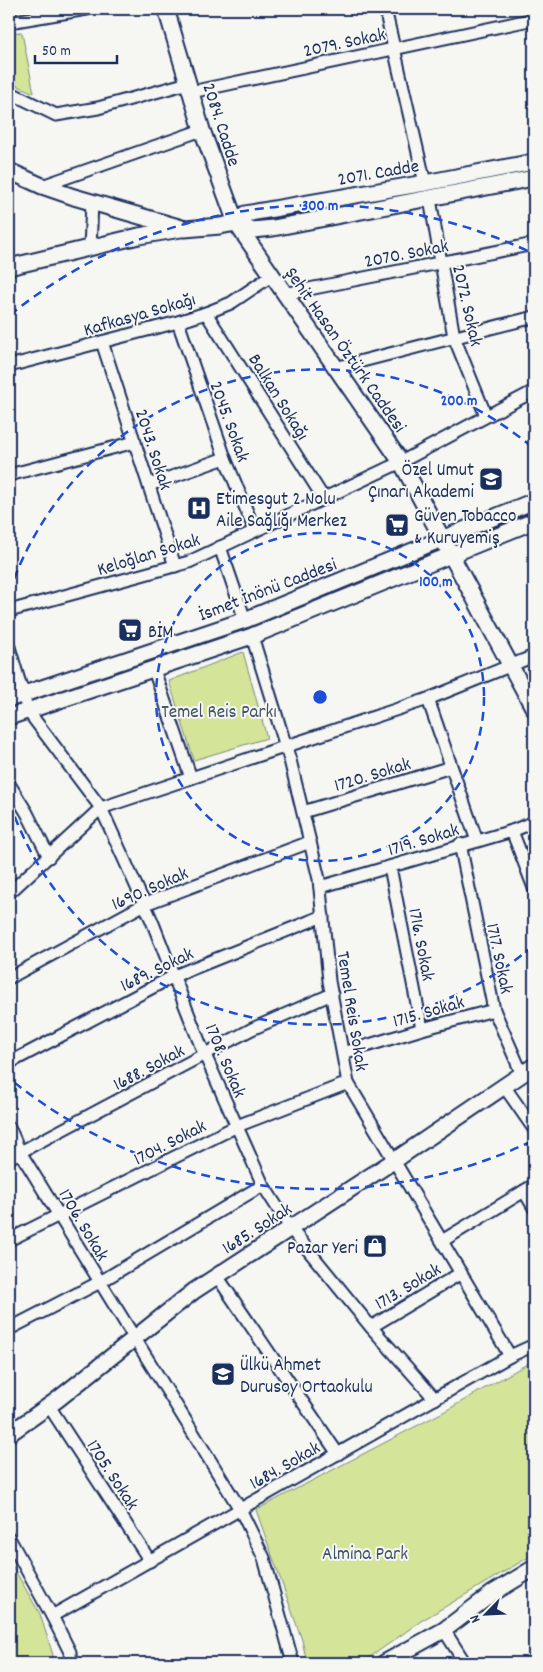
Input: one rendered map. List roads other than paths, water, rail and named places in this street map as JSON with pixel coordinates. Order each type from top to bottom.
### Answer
[{"type":"street","points":[[9,22],[87,9]]},
{"type":"street","name":"2084. Cadde","points":[[166,9],[202,130],[236,223]]},
{"type":"street","points":[[385,9],[425,183]]},
{"type":"street","name":"2079. Sokak","points":[[9,92],[56,115],[534,19]]},
{"type":"street","points":[[42,186],[202,130]]},
{"type":"street","name":"2071. Cadde","points":[[534,162],[245,214],[236,223],[253,230],[273,228],[534,178]]},
{"type":"street","points":[[9,170],[42,186],[185,228]]},
{"type":"street","name":"2072. Sokak","points":[[430,199],[454,337],[486,416]]},
{"type":"street","points":[[90,249],[92,202]]},
{"type":"street","points":[[9,267],[139,236],[185,228],[236,223]]},
{"type":"street","name":"Şehit Hasan Öztürk Caddesi","points":[[236,223],[402,462],[534,709]]},
{"type":"street","name":"2070. Sokak","points":[[284,294],[534,244]]},
{"type":"street","name":"Kafkasya Sokağı","points":[[9,366],[206,313],[231,302],[271,276]]},
{"type":"street","name":"Balkan Sokağı","points":[[206,313],[324,499]]},
{"type":"street","points":[[335,368],[534,318]]},
{"type":"street","name":"2045. Sokak","points":[[178,322],[225,458],[255,531]]},
{"type":"street","name":"2043. Sokak","points":[[102,342],[175,566]]},
{"type":"street","name":"Keloğlan Sokak","points":[[9,611],[189,562],[402,462],[534,391]]},
{"type":"street","points":[[9,475],[135,442]]},
{"type":"street","points":[[149,485],[225,458]]},
{"type":"street","name":"İsmet İnönü Caddesi","points":[[16,696],[245,620],[534,501]]},
{"type":"street","name":"İsmet İnönü Caddesi","points":[[9,717],[252,636],[534,521]]},
{"type":"street","points":[[220,547],[245,620]]},
{"type":"street","name":"Temel Reis Sokak","points":[[252,636],[286,746],[320,887],[332,994],[348,1083],[510,1356]]},
{"type":"street","points":[[9,647],[16,696],[28,711]]},
{"type":"street","points":[[9,893],[102,808],[428,699],[534,656]]},
{"type":"street","points":[[154,670],[191,778]]},
{"type":"street","points":[[428,699],[477,841]]},
{"type":"street","name":"1708. Sokak","points":[[28,711],[102,808],[145,904],[205,1056],[263,1185],[291,1229],[371,1327],[434,1399]]},
{"type":"street","name":"1720. Sokak","points":[[303,812],[451,767]]},
{"type":"street","points":[[9,784],[13,798],[27,813],[49,857]]},
{"type":"street","name":"1719. Sokak","points":[[320,887],[460,844],[477,841],[534,822]]},
{"type":"street","points":[[512,830],[534,888]]},
{"type":"street","name":"1690. Sokak","points":[[9,978],[145,904],[310,842]]},
{"type":"street","name":"1717. Sokak","points":[[460,844],[494,1010],[528,1070]]},
{"type":"street","name":"1716. Sokak","points":[[390,866],[422,1029]]},
{"type":"street","name":"1689. Sokak","points":[[9,1063],[174,976],[323,916]]},
{"type":"street","name":"1688. Sokak","points":[[9,1158],[205,1056],[252,1029],[332,994]]},
{"type":"street","name":"1715. Sokak","points":[[343,1053],[494,1010]]},
{"type":"street","name":"1685. Sokak","points":[[9,1434],[49,1406],[194,1290],[291,1229],[528,1070]]},
{"type":"street","name":"1704. Sokak","points":[[9,1240],[237,1126],[348,1083]]},
{"type":"street","points":[[504,1086],[534,1129]]},
{"type":"street","name":"1706. Sokak","points":[[9,1127],[20,1152],[240,1510],[264,1558],[293,1663]]},
{"type":"street","points":[[9,1329],[100,1282],[263,1185]]},
{"type":"street","points":[[442,1241],[529,1188],[534,1208]]},
{"type":"street","name":"1713. Sokak","points":[[371,1327],[461,1273]]},
{"type":"street","points":[[216,1276],[338,1454]]},
{"type":"street","name":"1684. Sokak","points":[[52,1616],[510,1356],[534,1345]]},
{"type":"street","name":"1705. Sokak","points":[[49,1406],[150,1561]]},
{"type":"street","points":[[9,1538],[70,1652],[71,1663]]},
{"type":"street","points":[[384,1663],[444,1630],[493,1593],[534,1568]]},
{"type":"street","points":[[444,1630],[465,1663]]},
{"type":"place","name":"Özel Umut Çınarı Akademi","points":[[491,479]]},
{"type":"place","name":"Etimesgut 2 Nolu Aile Sağlığı Merkez","points":[[199,508]]},
{"type":"place","name":"Güven Tobacco & Kuruyemiş","points":[[397,525]]},
{"type":"place","name":"BİM","points":[[130,630]]},
{"type":"place","name":"Pazar Yeri","points":[[375,1246]]},
{"type":"place","name":"Ülkü Ahmet Durusoy Ortaokulu","points":[[223,1374]]},
{"type":"park label","name":"Temel Reis Parkı","points":[[219,710]]},
{"type":"park label","name":"Almina Park","points":[[365,1552]]}]
